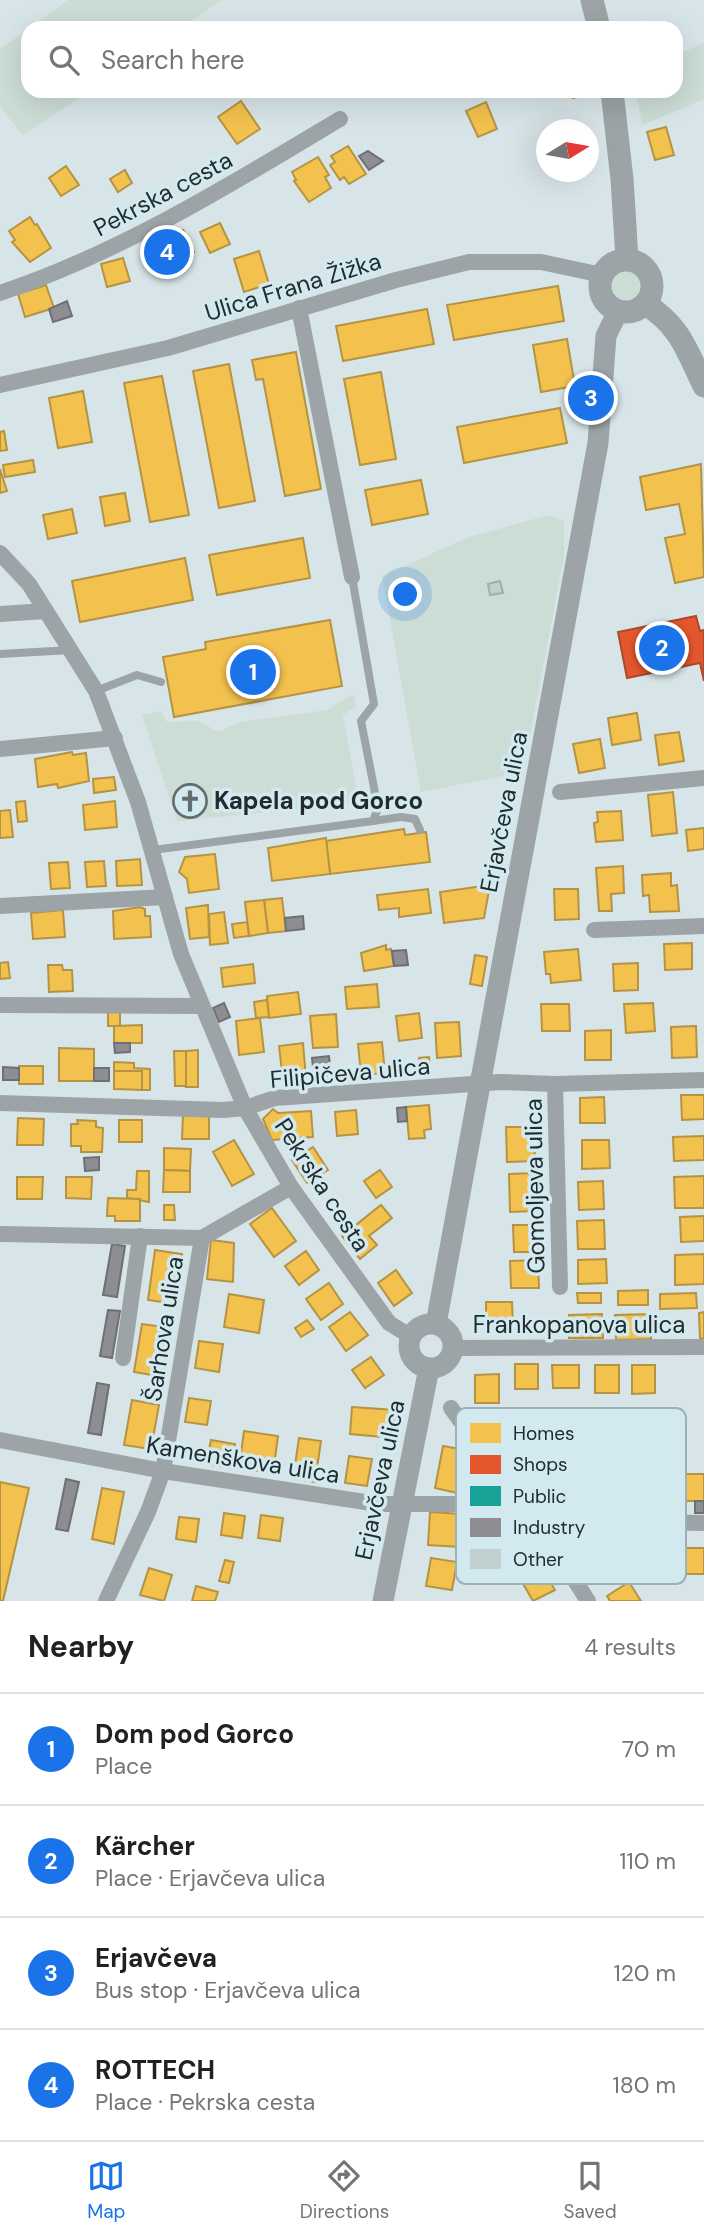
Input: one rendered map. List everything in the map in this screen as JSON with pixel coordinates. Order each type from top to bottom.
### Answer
[{"type":"main road","points":[[592,0],[596,21]]},
{"type":"main road","points":[[612,98],[622,179],[627,259]]},
{"type":"main road","points":[[627,259],[637,261],[649,272],[652,289],[645,304],[637,310],[618,311],[608,305],[602,296],[602,275],[608,266],[627,259]]},
{"type":"main road","points":[[645,304],[667,318],[681,336],[704,386]]},
{"type":"street","name":"Pekrska cesta","points":[[0,293],[79,265],[147,231],[340,119]]},
{"type":"street","name":"Ulica Frana Žižka","points":[[0,385],[168,348],[299,308],[468,262],[541,262],[602,275]]},
{"type":"street","points":[[299,308],[352,577]]},
{"type":"street","name":"Erjavčeva ulica","points":[[436,1324],[598,443],[606,336],[618,311]]},
{"type":"street","name":"Pekrska cesta","points":[[0,553],[29,584],[96,691],[116,738],[201,1006],[245,1108],[291,1187],[389,1323],[410,1336]]},
{"type":"street","points":[[0,614],[46,611]]},
{"type":"street","points":[[0,749],[116,738]]},
{"type":"street","points":[[560,792],[704,778]]},
{"type":"street","points":[[0,906],[165,897]]},
{"type":"street","points":[[594,930],[704,926]]},
{"type":"street","points":[[0,1005],[201,1006]]},
{"type":"street","name":"Filipičeva ulica","points":[[0,1102],[223,1110],[245,1108],[275,1098],[480,1086],[500,1082],[555,1084],[704,1080]]},
{"type":"street","name":"Gomoljeva ulica","points":[[555,1084],[560,1287]]},
{"type":"street","name":"Šarhova ulica","points":[[109,1600],[148,1513],[163,1471],[202,1238],[291,1187]]},
{"type":"street","points":[[0,1234],[202,1238]]},
{"type":"street","points":[[122,1358],[140,1236]]},
{"type":"street","points":[[436,1324],[450,1334],[453,1348],[445,1363],[429,1368],[419,1365],[410,1356],[410,1336],[419,1326],[436,1324]]},
{"type":"street","name":"Frankopanova ulica","points":[[453,1348],[704,1347]]},
{"type":"street","name":"Erjavčeva ulica","points":[[383,1601],[429,1368]]},
{"type":"street","points":[[452,1408],[456,1413]]},
{"type":"street","name":"Kamenškova ulica","points":[[0,1440],[163,1471],[378,1504],[456,1503]]},
{"type":"street","points":[[686,1523],[704,1523]]},
{"type":"street","points":[[577,1584],[588,1601]]},
{"type":"lane","points":[[352,577],[374,704],[361,721],[378,808],[373,821]]},
{"type":"lane","points":[[0,654],[71,650]]},
{"type":"lane","points":[[96,691],[137,675],[161,681]]},
{"type":"lane","points":[[153,850],[373,821],[415,819],[420,830]]},
{"type":"shaded area","points":[[68,0],[221,0],[191,21],[39,21]]},
{"type":"shaded area","points":[[21,34],[21,98],[79,98],[23,136],[0,107],[0,49]]},
{"type":"shaded area","points":[[704,43],[704,99],[642,125],[637,98],[683,98],[683,52]]},
{"type":"shaded area","points":[[625,271],[631,272],[639,280],[639,292],[631,300],[625,301],[619,300],[611,292],[610,286],[611,280],[619,272]]},
{"type":"shaded area","points":[[549,515],[564,521],[564,556],[523,772],[421,792],[382,576],[469,537]]},
{"type":"shaded area","points":[[353,694],[356,706],[343,715],[359,803],[177,821],[142,715],[160,711],[167,722],[198,721],[219,732],[239,722],[327,710]]},
{"type":"building: Homes","points":[[241,101],[260,129],[237,144],[218,117]]},
{"type":"building: Homes","points":[[486,102],[497,129],[478,137],[466,111]]},
{"type":"building: Homes","points":[[666,127],[674,155],[655,160],[647,132]]},
{"type":"building: Homes","points":[[348,146],[366,174],[349,184],[344,177],[340,180],[330,165],[335,162],[331,156]]},
{"type":"building: Homes","points":[[318,157],[329,175],[325,177],[331,188],[309,202],[294,181],[296,180],[292,172]]},
{"type":"building: Homes","points":[[66,166],[79,185],[61,196],[49,178]]},
{"type":"building: Homes","points":[[125,170],[132,183],[118,192],[110,179]]},
{"type":"building: Homes","points":[[30,217],[51,248],[30,262],[12,242],[15,240],[9,231]]},
{"type":"building: Homes","points":[[220,223],[230,244],[210,253],[200,232]]},
{"type":"building: Homes","points":[[183,230],[194,252],[182,259],[170,236]]},
{"type":"building: Homes","points":[[170,236],[182,259],[163,268],[152,246]]},
{"type":"building: Homes","points":[[259,251],[269,284],[244,292],[234,259]]},
{"type":"building: Homes","points":[[123,258],[130,281],[107,287],[101,264]]},
{"type":"building: Homes","points":[[46,285],[54,308],[25,317],[18,294]]},
{"type":"building: Homes","points":[[558,286],[564,321],[454,340],[447,305]]},
{"type":"building: Homes","points":[[427,309],[434,344],[343,361],[336,326]]},
{"type":"building: Homes","points":[[567,339],[575,386],[541,392],[533,345]]},
{"type":"building: Homes","points":[[296,352],[321,489],[285,496],[263,379],[256,380],[252,360]]},
{"type":"building: Homes","points":[[229,364],[255,501],[219,508],[193,371]]},
{"type":"building: Homes","points":[[381,372],[396,459],[360,465],[344,379]]},
{"type":"building: Homes","points":[[162,376],[189,515],[150,522],[124,383]]},
{"type":"building: Homes","points":[[83,391],[92,442],[58,448],[49,398]]},
{"type":"building: Homes","points":[[560,408],[567,443],[464,463],[457,427]]},
{"type":"building: Homes","points":[[4,431],[7,450],[0,451],[0,432]]},
{"type":"building: Homes","points":[[33,460],[35,472],[5,477],[3,465]]},
{"type":"building: Homes","points":[[701,464],[704,577],[675,583],[665,538],[685,534],[679,504],[646,510],[640,477]]},
{"type":"building: Homes","points":[[0,469],[7,491],[0,493]]},
{"type":"building: Homes","points":[[421,480],[428,514],[372,525],[365,490]]},
{"type":"building: Homes","points":[[125,493],[130,521],[105,526],[100,497]]},
{"type":"building: Homes","points":[[72,509],[77,533],[48,539],[43,515]]},
{"type":"building: Homes","points":[[303,538],[310,578],[217,595],[209,555]]},
{"type":"building: Homes","points":[[185,558],[193,600],[80,622],[72,581]]},
{"type":"building: Homes","points":[[330,620],[342,686],[174,717],[163,657],[206,649],[205,642]]},
{"type":"building: Homes","points":[[637,713],[641,740],[612,745],[608,718]]},
{"type":"building: Homes","points":[[679,732],[684,761],[659,765],[655,735]]},
{"type":"building: Homes","points":[[600,739],[605,768],[579,773],[573,744]]},
{"type":"building: Homes","points":[[72,752],[73,755],[86,753],[89,781],[58,788],[57,784],[38,787],[35,759]]},
{"type":"building: Homes","points":[[114,777],[116,790],[94,793],[93,779]]},
{"type":"building: Homes","points":[[673,792],[677,833],[652,836],[648,795]]},
{"type":"building: Homes","points":[[25,801],[27,821],[18,822],[16,802]]},
{"type":"building: Homes","points":[[115,801],[117,827],[85,830],[83,805]]},
{"type":"building: Homes","points":[[10,810],[13,837],[0,838],[0,811]]},
{"type":"building: Homes","points":[[621,811],[623,840],[596,842],[594,823],[598,822],[597,812]]},
{"type":"building: Homes","points":[[704,828],[704,849],[688,851],[686,830]]},
{"type":"building: Homes","points":[[404,829],[405,835],[426,832],[430,862],[330,874],[326,841]]},
{"type":"building: Homes","points":[[326,838],[330,874],[272,881],[268,848]]},
{"type":"building: Homes","points":[[215,854],[219,889],[189,893],[187,879],[179,872],[185,857]]},
{"type":"building: Homes","points":[[140,859],[142,885],[117,886],[116,861]]},
{"type":"building: Homes","points":[[104,861],[106,886],[87,887],[85,862]]},
{"type":"building: Homes","points":[[68,862],[70,888],[51,889],[49,863]]},
{"type":"building: Homes","points":[[623,866],[624,893],[611,894],[612,911],[599,911],[596,868]]},
{"type":"building: Homes","points":[[671,873],[671,886],[677,885],[679,911],[650,912],[649,895],[643,896],[642,875]]},
{"type":"building: Homes","points":[[490,885],[484,918],[444,923],[440,892]]},
{"type":"building: Homes","points":[[428,889],[431,913],[399,917],[399,908],[379,910],[377,895]]},
{"type":"building: Homes","points":[[554,889],[578,889],[579,919],[555,920]]},
{"type":"building: Homes","points":[[282,898],[286,931],[268,933],[264,900]]},
{"type":"building: Homes","points":[[264,900],[268,933],[249,936],[245,902]]},
{"type":"building: Homes","points":[[208,905],[209,937],[190,939],[186,908]]},
{"type":"building: Homes","points":[[140,907],[145,909],[145,916],[150,916],[151,937],[114,939],[113,911]]},
{"type":"building: Homes","points":[[63,910],[65,937],[33,939],[31,913]]},
{"type":"building: Homes","points":[[224,912],[228,943],[210,945],[209,914]]},
{"type":"building: Homes","points":[[247,922],[249,936],[234,938],[232,924]]},
{"type":"building: Homes","points":[[692,943],[692,969],[665,970],[664,944]]},
{"type":"building: Homes","points":[[386,945],[386,950],[391,949],[394,966],[364,971],[361,953]]},
{"type":"building: Homes","points":[[578,949],[581,980],[551,983],[550,974],[546,974],[544,952]]},
{"type":"building: Homes","points":[[475,955],[487,957],[482,986],[470,984]]},
{"type":"building: Homes","points":[[8,962],[10,978],[0,979],[0,963]]},
{"type":"building: Homes","points":[[638,963],[638,990],[614,991],[613,964]]},
{"type":"building: Homes","points":[[253,964],[255,983],[223,987],[221,968]]},
{"type":"building: Homes","points":[[48,965],[62,965],[63,970],[72,970],[73,991],[49,992]]},
{"type":"building: Homes","points":[[377,984],[379,1007],[347,1009],[345,987]]},
{"type":"building: Homes","points":[[298,992],[301,1014],[269,1018],[267,996]]},
{"type":"building: Homes","points":[[267,1000],[269,1017],[256,1018],[254,1002]]},
{"type":"building: Homes","points":[[653,1003],[655,1031],[626,1033],[624,1004]]},
{"type":"building: Homes","points":[[541,1004],[569,1004],[570,1031],[542,1031]]},
{"type":"building: Homes","points":[[108,1012],[120,1012],[120,1026],[108,1026]]},
{"type":"building: Homes","points":[[419,1013],[422,1038],[399,1041],[396,1016]]},
{"type":"building: Homes","points":[[336,1014],[338,1047],[313,1048],[310,1016]]},
{"type":"building: Homes","points":[[260,1018],[264,1052],[239,1055],[236,1021]]},
{"type":"building: Homes","points":[[459,1022],[461,1056],[437,1058],[435,1023]]},
{"type":"building: Homes","points":[[142,1025],[142,1043],[114,1043],[114,1026]]},
{"type":"building: Homes","points":[[696,1026],[697,1057],[672,1058],[671,1027]]},
{"type":"building: Homes","points":[[611,1030],[611,1060],[585,1060],[585,1031]]},
{"type":"building: Homes","points":[[382,1042],[385,1073],[361,1075],[358,1044]]},
{"type":"building: Homes","points":[[303,1043],[306,1078],[283,1081],[279,1046]]},
{"type":"building: Homes","points":[[59,1048],[94,1049],[94,1081],[59,1081]]},
{"type":"building: Homes","points":[[198,1050],[198,1087],[186,1087],[186,1051]]},
{"type":"building: Homes","points":[[174,1051],[186,1051],[186,1086],[175,1086]]},
{"type":"building: Homes","points":[[429,1057],[431,1074],[421,1075],[419,1058]]},
{"type":"building: Homes","points":[[114,1062],[134,1063],[134,1068],[150,1069],[150,1090],[142,1090],[142,1071],[114,1071]]},
{"type":"building: Homes","points":[[19,1066],[43,1066],[43,1084],[19,1084]]},
{"type":"building: Homes","points":[[114,1071],[142,1071],[142,1090],[114,1089]]},
{"type":"building: Homes","points":[[681,1095],[704,1095],[704,1119],[682,1120]]},
{"type":"building: Homes","points":[[604,1097],[605,1123],[580,1123],[580,1098]]},
{"type":"building: Homes","points":[[429,1105],[431,1129],[424,1130],[425,1138],[409,1139],[406,1107]]},
{"type":"building: Homes","points":[[273,1109],[278,1113],[311,1111],[313,1137],[272,1140],[263,1119]]},
{"type":"building: Homes","points":[[356,1110],[358,1134],[337,1136],[335,1112]]},
{"type":"building: Homes","points":[[183,1114],[209,1115],[209,1139],[182,1139]]},
{"type":"building: Homes","points":[[18,1118],[44,1119],[43,1145],[17,1145]]},
{"type":"building: Homes","points":[[77,1120],[96,1121],[96,1127],[103,1128],[102,1152],[81,1152],[81,1146],[71,1146],[71,1124],[78,1124]]},
{"type":"building: Homes","points":[[119,1120],[142,1120],[142,1142],[119,1142]]},
{"type":"building: Homes","points":[[506,1127],[534,1127],[535,1161],[507,1162]]},
{"type":"building: Homes","points":[[704,1136],[704,1160],[674,1161],[673,1137]]},
{"type":"building: Homes","points":[[234,1140],[254,1174],[232,1186],[213,1152]]},
{"type":"building: Homes","points":[[582,1140],[609,1140],[610,1168],[582,1169]]},
{"type":"building: Homes","points":[[313,1147],[328,1170],[307,1183],[292,1160]]},
{"type":"building: Homes","points":[[164,1148],[191,1149],[190,1171],[164,1170]]},
{"type":"building: Homes","points":[[164,1170],[190,1171],[190,1192],[163,1192]]},
{"type":"building: Homes","points":[[380,1170],[392,1187],[376,1198],[364,1181]]},
{"type":"building: Homes","points":[[137,1171],[149,1171],[149,1202],[127,1198],[127,1190],[136,1190]]},
{"type":"building: Homes","points":[[535,1173],[536,1211],[510,1212],[509,1174]]},
{"type":"building: Homes","points":[[704,1176],[704,1208],[675,1208],[674,1177]]},
{"type":"building: Homes","points":[[17,1177],[43,1177],[42,1199],[17,1199]]},
{"type":"building: Homes","points":[[66,1177],[92,1177],[91,1199],[66,1198]]},
{"type":"building: Homes","points":[[603,1181],[604,1209],[579,1210],[578,1182]]},
{"type":"building: Homes","points":[[108,1198],[140,1199],[140,1221],[115,1221],[115,1216],[107,1216]]},
{"type":"building: Homes","points":[[164,1205],[174,1205],[175,1220],[164,1220]]},
{"type":"building: Homes","points":[[381,1205],[392,1218],[369,1236],[377,1245],[360,1259],[342,1236]]},
{"type":"building: Homes","points":[[272,1208],[296,1241],[274,1257],[250,1224]]},
{"type":"building: Homes","points":[[704,1216],[704,1241],[681,1242],[680,1217]]},
{"type":"building: Homes","points":[[604,1220],[605,1249],[578,1249],[577,1221]]},
{"type":"building: Homes","points":[[513,1225],[536,1225],[537,1252],[514,1252]]},
{"type":"building: Homes","points":[[211,1240],[234,1243],[233,1282],[207,1279]]},
{"type":"building: Homes","points":[[155,1250],[182,1254],[175,1304],[148,1300]]},
{"type":"building: Homes","points":[[306,1251],[319,1270],[299,1285],[285,1266]]},
{"type":"building: Homes","points":[[704,1254],[704,1284],[675,1285],[675,1255]]},
{"type":"building: Homes","points":[[606,1259],[607,1283],[578,1284],[578,1260]]},
{"type":"building: Homes","points":[[538,1260],[539,1288],[511,1288],[510,1261]]},
{"type":"building: Homes","points":[[396,1270],[412,1293],[394,1306],[378,1283]]},
{"type":"building: Homes","points":[[329,1283],[343,1304],[321,1320],[306,1299]]},
{"type":"building: Homes","points":[[648,1290],[648,1305],[618,1305],[618,1291]]},
{"type":"building: Homes","points":[[577,1293],[601,1293],[601,1303],[578,1303]]},
{"type":"building: Homes","points":[[696,1293],[697,1308],[660,1309],[660,1294]]},
{"type":"building: Homes","points":[[229,1294],[264,1300],[259,1333],[224,1327]]},
{"type":"building: Homes","points":[[486,1302],[512,1302],[513,1326],[486,1326]]},
{"type":"building: Homes","points":[[350,1312],[368,1335],[346,1351],[329,1327]]},
{"type":"building: Homes","points":[[704,1312],[704,1338],[700,1339],[699,1313]]},
{"type":"building: Homes","points":[[602,1314],[603,1338],[569,1338],[569,1315]]},
{"type":"building: Homes","points":[[651,1314],[651,1339],[616,1340],[615,1315]]},
{"type":"building: Homes","points":[[307,1320],[314,1329],[301,1337],[295,1328]]},
{"type":"building: Homes","points":[[142,1324],[171,1328],[164,1377],[134,1372]]},
{"type":"building: Homes","points":[[199,1341],[223,1344],[219,1372],[195,1368]]},
{"type":"building: Homes","points":[[371,1357],[384,1375],[365,1388],[352,1370]]},
{"type":"building: Homes","points":[[515,1364],[538,1364],[538,1389],[515,1389]]},
{"type":"building: Homes","points":[[552,1365],[579,1365],[579,1388],[553,1388]]},
{"type":"building: Homes","points":[[595,1365],[619,1365],[619,1393],[595,1393]]},
{"type":"building: Homes","points":[[632,1365],[655,1365],[655,1393],[632,1394]]},
{"type":"building: Homes","points":[[499,1374],[499,1403],[475,1403],[475,1375]]},
{"type":"building: Homes","points":[[189,1398],[211,1401],[207,1425],[185,1422]]},
{"type":"building: Homes","points":[[132,1400],[159,1405],[151,1449],[124,1445]]},
{"type":"building: Homes","points":[[352,1407],[395,1410],[393,1438],[350,1434]]},
{"type":"building: Homes","points":[[244,1431],[278,1436],[273,1473],[239,1468]]},
{"type":"building: Homes","points":[[299,1438],[321,1441],[315,1482],[293,1478]]},
{"type":"building: Homes","points":[[211,1440],[235,1444],[230,1468],[206,1464]]},
{"type":"building: Homes","points":[[443,1446],[456,1448],[456,1493],[435,1488]]},
{"type":"building: Homes","points":[[349,1456],[372,1459],[367,1486],[345,1483]]},
{"type":"building: Homes","points":[[686,1474],[704,1474],[704,1501],[686,1501]]},
{"type":"building: Homes","points":[[0,1482],[29,1488],[3,1601],[0,1601]]},
{"type":"building: Homes","points":[[102,1488],[124,1492],[114,1544],[92,1539]]},
{"type":"building: Homes","points":[[430,1512],[456,1514],[456,1547],[428,1545]]},
{"type":"building: Homes","points":[[224,1513],[245,1516],[242,1538],[221,1535]]},
{"type":"building: Homes","points":[[261,1515],[283,1518],[280,1541],[258,1538]]},
{"type":"building: Homes","points":[[179,1517],[199,1519],[196,1542],[176,1539]]},
{"type":"building: Homes","points":[[686,1548],[704,1548],[704,1574],[686,1574]]},
{"type":"building: Homes","points":[[431,1558],[456,1562],[452,1590],[426,1586]]},
{"type":"building: Homes","points":[[225,1560],[234,1562],[229,1583],[219,1581]]},
{"type":"building: Homes","points":[[149,1568],[172,1575],[164,1601],[140,1595]]},
{"type":"building: Homes","points":[[523,1584],[551,1584],[555,1590],[533,1601]]},
{"type":"building: Homes","points":[[630,1584],[641,1601],[610,1601],[607,1596]]},
{"type":"building: Homes","points":[[196,1586],[218,1592],[215,1601],[192,1601]]},
{"type":"building: Shops","points":[[696,616],[700,631],[704,630],[704,681],[700,663],[627,678],[618,632]]},
{"type":"building: Public","name":"Kapela pod Gorco","points":[[196,790],[200,811],[185,813],[181,792]]},
{"type":"building: Industry","points":[[368,151],[383,161],[369,170],[359,156]]},
{"type":"building: Industry","points":[[67,301],[72,316],[53,322],[49,309]]},
{"type":"building: Industry","points":[[303,916],[304,929],[286,931],[285,918]]},
{"type":"building: Industry","points":[[406,950],[408,965],[394,966],[392,951]]},
{"type":"building: Industry","points":[[224,1003],[230,1017],[219,1022],[213,1008]]},
{"type":"building: Industry","points":[[114,1043],[130,1043],[130,1052],[115,1053]]},
{"type":"building: Industry","points":[[329,1056],[331,1075],[314,1077],[312,1058]]},
{"type":"building: Industry","points":[[3,1067],[19,1068],[19,1080],[3,1080]]},
{"type":"building: Industry","points":[[94,1068],[109,1068],[109,1081],[94,1081]]},
{"type":"building: Industry","points":[[406,1107],[407,1121],[398,1122],[397,1108]]},
{"type":"building: Industry","points":[[99,1157],[99,1170],[85,1171],[84,1158]]},
{"type":"building: Industry","points":[[112,1244],[125,1246],[117,1297],[103,1295]]},
{"type":"building: Industry","points":[[108,1310],[120,1311],[112,1358],[100,1356]]},
{"type":"building: Industry","points":[[97,1383],[109,1385],[101,1435],[88,1433]]},
{"type":"building: Industry","points":[[66,1479],[79,1482],[68,1531],[56,1529]]},
{"type":"building: Industry","points":[[695,1501],[704,1501],[704,1513],[695,1513]]},
{"type":"building: Other","points":[[500,581],[503,593],[490,595],[488,584]]},
{"type":"place","name":"ROTTECH","points":[[167,252]]},
{"type":"place","name":"Erjavčeva","points":[[591,398]]},
{"type":"place","name":"Kärcher","points":[[662,648]]},
{"type":"place","name":"Dom pod Gorco","points":[[253,672]]},
{"type":"place","name":"Kapela pod Gorco","points":[[190,801]]}]
